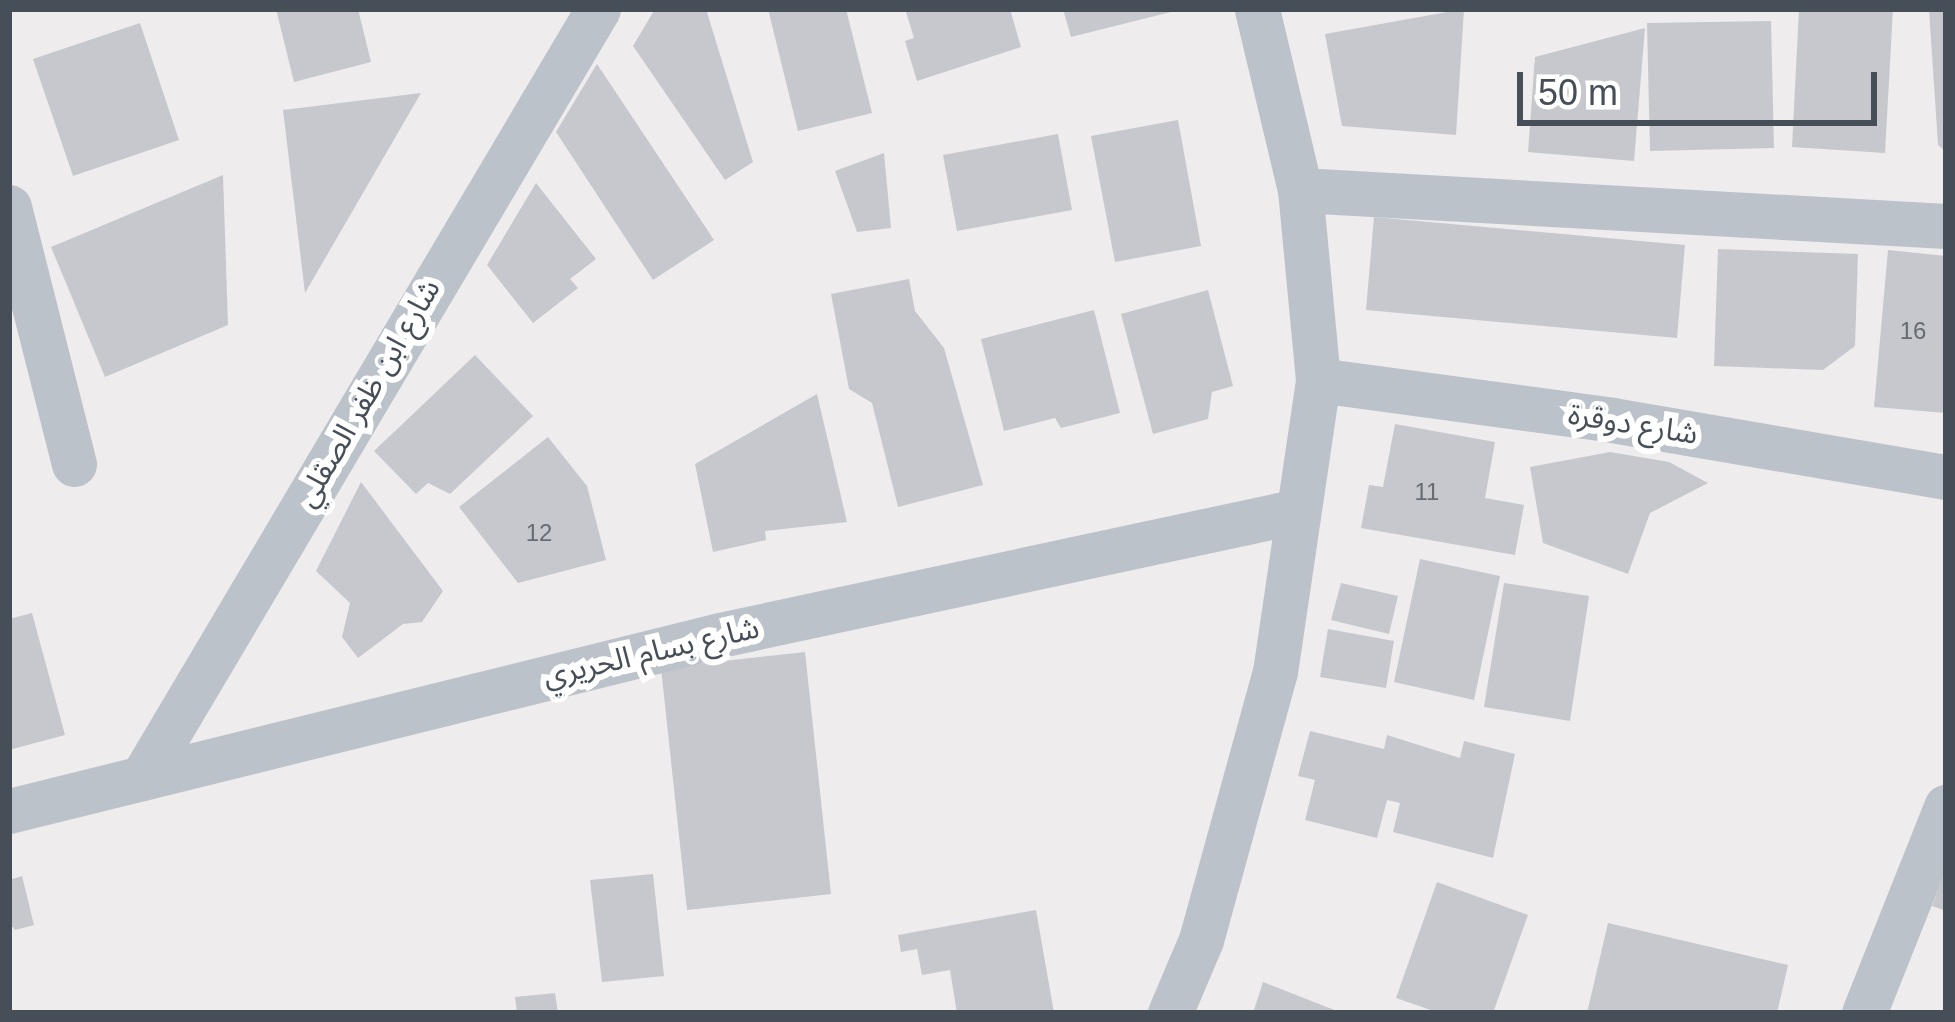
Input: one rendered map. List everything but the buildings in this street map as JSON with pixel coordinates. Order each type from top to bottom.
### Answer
[{"type":"street","name":"شارع ابن ظفر الصقلي","points":[[142,778],[598,9]]},
{"type":"street","points":[[1170,1013],[1201,940],[1247,783],[1285,618],[1318,380],[1300,190],[1257,9]]},
{"type":"street","points":[[1300,190],[1946,226]]},
{"type":"street","points":[[9,207],[74,464]]},
{"type":"street","name":"شارع دوقرة","points":[[1318,380],[1612,420],[1946,477]]},
{"type":"street","name":"شارع بسام الحريري","points":[[9,811],[720,634],[1298,511]]},
{"type":"street","points":[[1864,1013],[1946,807]]}]
